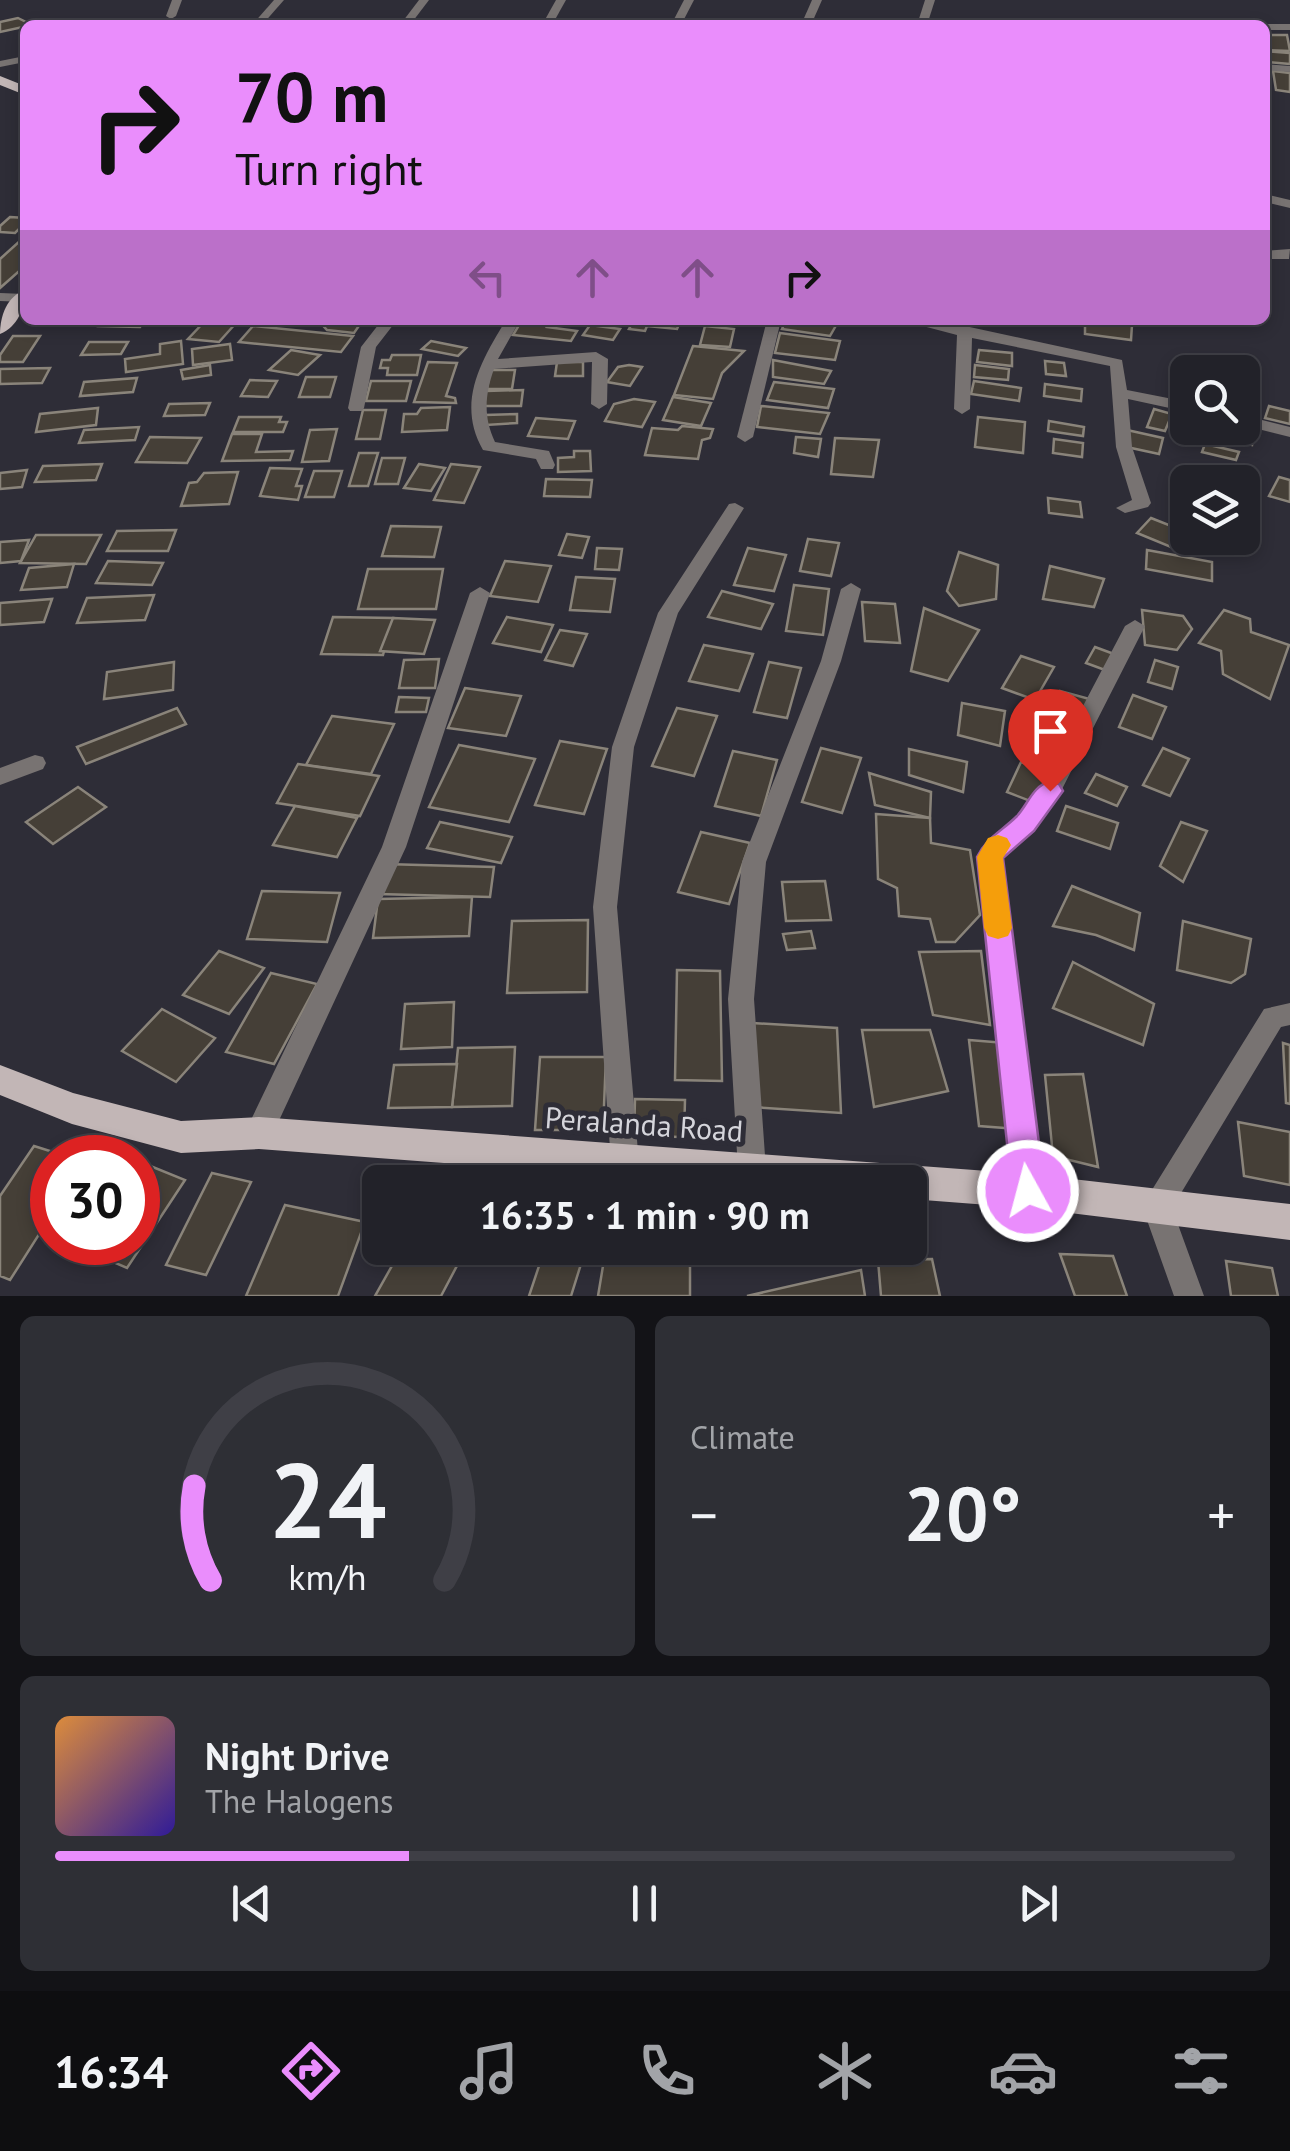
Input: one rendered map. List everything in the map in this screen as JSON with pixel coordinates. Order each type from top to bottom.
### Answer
[{"type":"main road","points":[[0,328],[20,302]]},
{"type":"main road","name":"Peralanda Road","points":[[0,1080],[72,1108],[182,1138],[260,1132],[662,1165]]},
{"type":"main road","name":"Peralanda Road","points":[[927,1183],[1028,1191],[1290,1222]]},
{"type":"street","points":[[171,16],[177,0]]},
{"type":"street","points":[[261,20],[279,0]]},
{"type":"street","points":[[408,20],[424,0]]},
{"type":"street","points":[[356,408],[369,347],[386,325]]},
{"type":"street","points":[[510,325],[486,366],[477,412],[489,446],[533,451],[543,455],[547,466]]},
{"type":"street","points":[[745,437],[773,325]]},
{"type":"street","points":[[936,325],[1117,363],[1124,447],[1142,503],[1125,508]]},
{"type":"street","points":[[962,409],[965,330]]},
{"type":"street","points":[[486,366],[596,357],[600,359],[600,404]]},
{"type":"street","points":[[1121,392],[1170,404]]},
{"type":"street","points":[[1260,424],[1290,432]]},
{"type":"street","points":[[626,1163],[605,908],[623,746],[668,613],[735,508]]},
{"type":"street","points":[[752,1165],[740,998],[754,862],[832,661],[851,589]]},
{"type":"street","points":[[260,1132],[394,847],[480,593]]},
{"type":"street","points":[[1028,1191],[990,857],[999,842],[1025,824],[1050,791],[1135,626]]},
{"type":"street","points":[[0,777],[35,763]]},
{"type":"street","points":[[1189,1296],[1157,1206],[1273,1017],[1290,1014]]},
{"type":"building","points":[[22,20],[20,28],[0,32],[0,22]]},
{"type":"building","points":[[1270,35],[1287,35],[1290,51],[1270,50]]},
{"type":"building","points":[[1270,51],[1290,53],[1290,64],[1270,62]]},
{"type":"building","points":[[1273,71],[1290,73],[1290,92],[1276,90]]},
{"type":"building","points":[[10,217],[20,218],[20,228],[15,233],[0,232],[0,226]]},
{"type":"building","points":[[20,241],[20,270],[0,288],[0,259]]},
{"type":"building","points":[[100,325],[141,325],[140,327]]},
{"type":"building","points":[[201,325],[234,325],[219,342],[188,339]]},
{"type":"building","points":[[322,325],[360,325],[354,333],[327,330]]},
{"type":"building","points":[[519,325],[577,331],[571,341],[513,335]]},
{"type":"building","points":[[590,325],[620,329],[613,340],[583,335]]},
{"type":"building","points":[[631,325],[679,325],[677,329],[629,329]]},
{"type":"building","points":[[784,325],[836,325],[830,336],[782,329]]},
{"type":"building","points":[[1085,325],[1132,325],[1131,340],[1085,334]]},
{"type":"building","points":[[253,326],[353,336],[341,352],[239,342]]},
{"type":"building","points":[[705,326],[734,329],[730,347],[700,345]]},
{"type":"building","points":[[780,333],[840,341],[835,360],[775,353]]},
{"type":"building","points":[[13,336],[40,336],[23,362],[0,362],[0,355]]},
{"type":"building","points":[[181,341],[183,364],[126,372],[125,359],[160,354],[160,344]]},
{"type":"building","points":[[431,341],[466,348],[458,356],[422,349]]},
{"type":"building","points":[[89,342],[128,342],[121,354],[81,355]]},
{"type":"building","points":[[230,344],[232,360],[193,365],[192,349]]},
{"type":"building","points":[[693,346],[744,351],[722,373],[713,399],[674,395]]},
{"type":"building","points":[[291,350],[320,355],[298,375],[269,370]]},
{"type":"building","points":[[979,350],[1012,353],[1012,366],[977,362]]},
{"type":"building","points":[[392,355],[421,355],[417,375],[387,375],[388,368],[380,368],[382,360],[390,360]]},
{"type":"building","points":[[773,360],[831,371],[824,384],[773,377]]},
{"type":"building","points":[[1045,361],[1064,363],[1066,376],[1046,374]]},
{"type":"building","points":[[428,362],[457,363],[446,396],[455,398],[456,403],[414,402]]},
{"type":"building","points":[[557,362],[583,362],[583,376],[555,376]]},
{"type":"building","points":[[210,365],[211,375],[183,379],[181,370]]},
{"type":"building","points":[[975,365],[1009,369],[1008,380],[974,377]]},
{"type":"building","points":[[618,367],[642,367],[630,386],[607,382]]},
{"type":"building","points":[[50,368],[42,383],[0,384],[0,369]]},
{"type":"building","points":[[490,370],[515,370],[512,389],[487,389]]},
{"type":"building","points":[[306,377],[336,377],[330,397],[299,397]]},
{"type":"building","points":[[137,378],[133,392],[80,396],[84,382]]},
{"type":"building","points":[[250,380],[277,381],[268,397],[241,396]]},
{"type":"building","points":[[371,381],[411,381],[406,401],[366,401]]},
{"type":"building","points":[[974,381],[1021,388],[1019,401],[971,394]]},
{"type":"building","points":[[774,382],[834,389],[828,408],[767,400]]},
{"type":"building","points":[[1045,384],[1082,389],[1081,401],[1044,396]]},
{"type":"building","points":[[523,390],[521,406],[484,406],[486,391]]},
{"type":"building","points":[[673,397],[711,403],[701,426],[663,420]]},
{"type":"building","points":[[634,399],[655,402],[642,427],[605,421],[614,404]]},
{"type":"building","points":[[210,403],[205,415],[164,416],[169,404]]},
{"type":"building","points":[[761,406],[829,413],[820,434],[757,427]]},
{"type":"building","points":[[1269,406],[1290,411],[1290,424],[1265,418]]},
{"type":"building","points":[[450,407],[447,430],[402,432],[404,414],[417,414],[421,408]]},
{"type":"building","points":[[98,408],[96,425],[36,432],[40,414]]},
{"type":"building","points":[[1154,409],[1170,413],[1165,431],[1147,427]]},
{"type":"building","points":[[363,410],[386,410],[380,439],[356,439]]},
{"type":"building","points":[[517,414],[517,423],[486,425],[485,415]]},
{"type":"building","points":[[239,417],[281,417],[279,422],[287,422],[283,432],[233,432]]},
{"type":"building","points":[[978,417],[1025,422],[1023,453],[975,447]]},
{"type":"building","points":[[536,418],[575,421],[568,439],[528,436]]},
{"type":"building","points":[[1049,421],[1084,427],[1083,436],[1048,431]]},
{"type":"building","points":[[682,426],[713,429],[710,438],[702,440],[698,459],[645,455],[652,428],[678,430]]},
{"type":"building","points":[[139,427],[135,440],[79,443],[84,430]]},
{"type":"building","points":[[337,429],[329,461],[302,462],[310,430]]},
{"type":"building","points":[[1127,430],[1163,438],[1159,454],[1122,446]]},
{"type":"building","points":[[232,434],[262,434],[256,452],[293,451],[290,460],[222,461]]},
{"type":"building","points":[[150,437],[201,438],[187,463],[136,462]]},
{"type":"building","points":[[796,437],[821,439],[818,457],[794,453]]},
{"type":"building","points":[[835,438],[879,440],[873,477],[831,474]]},
{"type":"building","points":[[1054,439],[1083,443],[1082,457],[1053,453]]},
{"type":"building","points":[[1205,445],[1209,445],[1239,452],[1236,460],[1202,452]]},
{"type":"building","points":[[574,451],[590,451],[591,471],[558,472],[558,458],[574,457]]},
{"type":"building","points":[[359,453],[378,453],[368,486],[349,486]]},
{"type":"building","points":[[382,458],[405,458],[398,484],[375,484]]},
{"type":"building","points":[[102,464],[96,480],[35,482],[43,466]]},
{"type":"building","points":[[419,464],[445,468],[431,491],[404,488]]},
{"type":"building","points":[[451,464],[480,467],[464,503],[434,500]]},
{"type":"building","points":[[270,468],[302,469],[296,486],[302,486],[298,500],[260,496]]},
{"type":"building","points":[[27,470],[22,487],[0,489],[0,473]]},
{"type":"building","points":[[314,471],[342,471],[334,497],[305,497]]},
{"type":"building","points":[[238,472],[229,504],[181,506],[189,483],[197,482],[204,473]]},
{"type":"building","points":[[1279,477],[1290,480],[1290,502],[1269,496]]},
{"type":"building","points":[[546,479],[592,480],[590,497],[544,496]]},
{"type":"building","points":[[1048,498],[1080,502],[1082,517],[1049,513]]},
{"type":"building","points":[[1151,518],[1170,525],[1170,547],[1137,533]]},
{"type":"building","points":[[391,526],[441,527],[434,557],[382,556]]},
{"type":"building","points":[[176,530],[168,551],[107,551],[117,531]]},
{"type":"building","points":[[567,534],[589,537],[582,558],[559,555]]},
{"type":"building","points":[[36,535],[101,535],[86,564],[20,563]]},
{"type":"building","points":[[808,539],[839,543],[831,576],[800,571]]},
{"type":"building","points":[[29,540],[21,561],[0,563],[0,542]]},
{"type":"building","points":[[597,548],[622,549],[619,570],[595,569]]},
{"type":"building","points":[[748,548],[786,555],[774,591],[734,585]]},
{"type":"building","points":[[1147,550],[1212,562],[1212,581],[1146,569]]},
{"type":"building","points":[[959,552],[998,565],[996,599],[959,606],[947,591]]},
{"type":"building","points":[[108,561],[163,563],[152,585],[96,583]]},
{"type":"building","points":[[505,561],[551,566],[538,602],[490,596]]},
{"type":"building","points":[[74,564],[67,587],[21,590],[29,568]]},
{"type":"building","points":[[1050,566],[1104,579],[1094,607],[1043,599]]},
{"type":"building","points":[[368,569],[443,569],[436,609],[358,609]]},
{"type":"building","points":[[576,577],[615,579],[610,612],[570,610]]},
{"type":"building","points":[[794,585],[829,589],[823,635],[786,631]]},
{"type":"building","points":[[722,591],[773,604],[761,629],[708,617]]},
{"type":"building","points":[[154,595],[145,620],[77,623],[87,598]]},
{"type":"building","points":[[52,599],[44,622],[0,625],[0,603]]},
{"type":"building","points":[[862,602],[895,604],[900,643],[865,641]]},
{"type":"building","points":[[924,608],[979,630],[948,681],[911,671]]},
{"type":"building","points":[[1142,610],[1183,616],[1192,629],[1177,650],[1145,645]]},
{"type":"building","points":[[1224,610],[1250,619],[1251,632],[1289,645],[1270,699],[1223,674],[1221,651],[1199,643]]},
{"type":"building","points":[[333,617],[393,618],[383,655],[321,654]]},
{"type":"building","points":[[507,617],[553,625],[541,652],[493,643]]},
{"type":"building","points":[[393,618],[435,620],[424,654],[380,651]]},
{"type":"building","points":[[560,630],[587,634],[573,666],[545,660]]},
{"type":"building","points":[[704,645],[753,654],[739,691],[689,681]]},
{"type":"building","points":[[1095,647],[1122,657],[1113,673],[1086,663]]},
{"type":"building","points":[[1021,656],[1054,667],[1035,700],[1002,688]]},
{"type":"building","points":[[439,659],[435,688],[399,688],[404,660]]},
{"type":"building","points":[[1155,660],[1178,667],[1172,689],[1148,682]]},
{"type":"building","points":[[174,662],[173,690],[104,699],[107,672]]},
{"type":"building","points":[[769,662],[801,668],[787,718],[754,712]]},
{"type":"building","points":[[465,688],[521,696],[506,736],[448,728]]},
{"type":"building","points":[[1060,691],[1097,701],[1086,735],[1049,725]]},
{"type":"building","points":[[1133,695],[1166,707],[1152,739],[1119,727]]},
{"type":"building","points":[[399,697],[429,698],[426,712],[396,712]]},
{"type":"building","points":[[962,703],[1005,711],[1000,746],[958,735]]},
{"type":"building","points":[[177,708],[186,724],[86,764],[77,747]]},
{"type":"building","points":[[677,708],[717,716],[694,776],[652,766]]},
{"type":"building","points":[[332,716],[394,724],[371,774],[306,765]]},
{"type":"building","points":[[560,741],[607,749],[584,814],[535,805]]},
{"type":"building","points":[[459,745],[535,759],[509,822],[429,807]]},
{"type":"building","points":[[821,748],[861,758],[842,813],[802,802]]},
{"type":"building","points":[[1163,748],[1189,759],[1170,796],[1143,785]]},
{"type":"building","points":[[909,749],[967,762],[963,792],[909,775]]},
{"type":"building","points":[[733,751],[777,760],[761,816],[715,806]]},
{"type":"building","points":[[1021,762],[1057,775],[1043,806],[1007,792]]},
{"type":"building","points":[[298,764],[379,776],[360,816],[277,803]]},
{"type":"building","points":[[869,773],[931,792],[930,818],[875,805]]},
{"type":"building","points":[[1096,774],[1127,787],[1117,806],[1085,793]]},
{"type":"building","points":[[78,787],[106,807],[53,844],[26,822]]},
{"type":"building","points":[[295,806],[357,818],[337,857],[273,845]]},
{"type":"building","points":[[1066,806],[1118,823],[1110,849],[1057,831]]},
{"type":"building","points":[[876,814],[930,818],[931,843],[970,850],[980,915],[955,942],[936,942],[930,919],[899,916],[897,888],[878,879]]},
{"type":"building","points":[[440,822],[512,837],[501,863],[427,848]]},
{"type":"building","points":[[1181,822],[1207,831],[1183,882],[1160,866]]},
{"type":"building","points":[[701,832],[750,843],[729,904],[678,892]]},
{"type":"building","points":[[384,864],[494,867],[490,897],[378,894]]},
{"type":"building","points":[[825,881],[831,920],[786,921],[782,882]]},
{"type":"building","points":[[1072,886],[1140,913],[1134,950],[1096,935],[1053,926]]},
{"type":"building","points":[[262,891],[340,893],[327,942],[247,939]]},
{"type":"building","points":[[472,897],[469,936],[373,938],[378,899]]},
{"type":"building","points":[[588,920],[587,992],[507,993],[512,921]]},
{"type":"building","points":[[1183,921],[1251,939],[1245,974],[1231,983],[1177,970]]},
{"type":"building","points":[[811,931],[815,948],[787,950],[783,934]]},
{"type":"building","points":[[219,951],[264,968],[229,1014],[183,995]]},
{"type":"building","points":[[981,951],[990,1025],[933,1015],[919,952]]},
{"type":"building","points":[[1073,962],[1154,1004],[1143,1045],[1053,1008]]},
{"type":"building","points":[[677,970],[720,971],[722,1081],[675,1080]]},
{"type":"building","points":[[271,973],[317,984],[274,1064],[226,1052]]},
{"type":"building","points":[[454,1002],[452,1047],[401,1049],[405,1004]]},
{"type":"building","points":[[162,1009],[215,1038],[176,1082],[122,1051]]},
{"type":"building","points":[[752,1023],[837,1028],[841,1113],[752,1107]]},
{"type":"building","points":[[862,1030],[930,1030],[948,1091],[874,1107]]},
{"type":"building","points":[[969,1040],[1019,1044],[1033,1130],[979,1126]]},
{"type":"building","points":[[1283,1043],[1290,1045],[1290,1104],[1286,1103]]},
{"type":"building","points":[[515,1047],[512,1106],[452,1107],[458,1048]]},
{"type":"building","points":[[540,1057],[606,1057],[603,1130],[535,1130]]},
{"type":"building","points":[[457,1064],[452,1107],[388,1108],[394,1065]]},
{"type":"building","points":[[1083,1074],[1098,1167],[1053,1156],[1045,1075]]},
{"type":"building","points":[[635,1099],[685,1100],[684,1137],[634,1136]]},
{"type":"building","points":[[1238,1122],[1290,1132],[1290,1185],[1244,1176]]},
{"type":"building","points":[[30,1152],[30,1249],[10,1280],[0,1276],[0,1196]]},
{"type":"building","points":[[160,1170],[185,1180],[160,1218]]},
{"type":"building","points":[[212,1173],[251,1182],[206,1275],[166,1265]]},
{"type":"building","points":[[285,1205],[362,1221],[338,1296],[246,1296]]},
{"type":"building","points":[[1060,1254],[1113,1256],[1127,1296],[1075,1296]]},
{"type":"building","points":[[927,1259],[932,1259],[940,1296],[881,1296],[878,1265],[927,1265]]},
{"type":"building","points":[[1226,1261],[1272,1268],[1278,1296],[1231,1296]]},
{"type":"building","points":[[392,1265],[457,1265],[441,1296],[375,1296]]},
{"type":"building","points":[[539,1265],[581,1265],[571,1296],[529,1296]]},
{"type":"building","points":[[603,1265],[690,1265],[690,1296],[598,1296]]},
{"type":"building","points":[[861,1270],[865,1296],[747,1296]]},
{"type":"slow traffic","points":[[998,845],[990,857],[998,928]]},
{"type":"route","points":[[1028,1191],[990,857],[999,842],[1025,824],[1050,791]]}]
